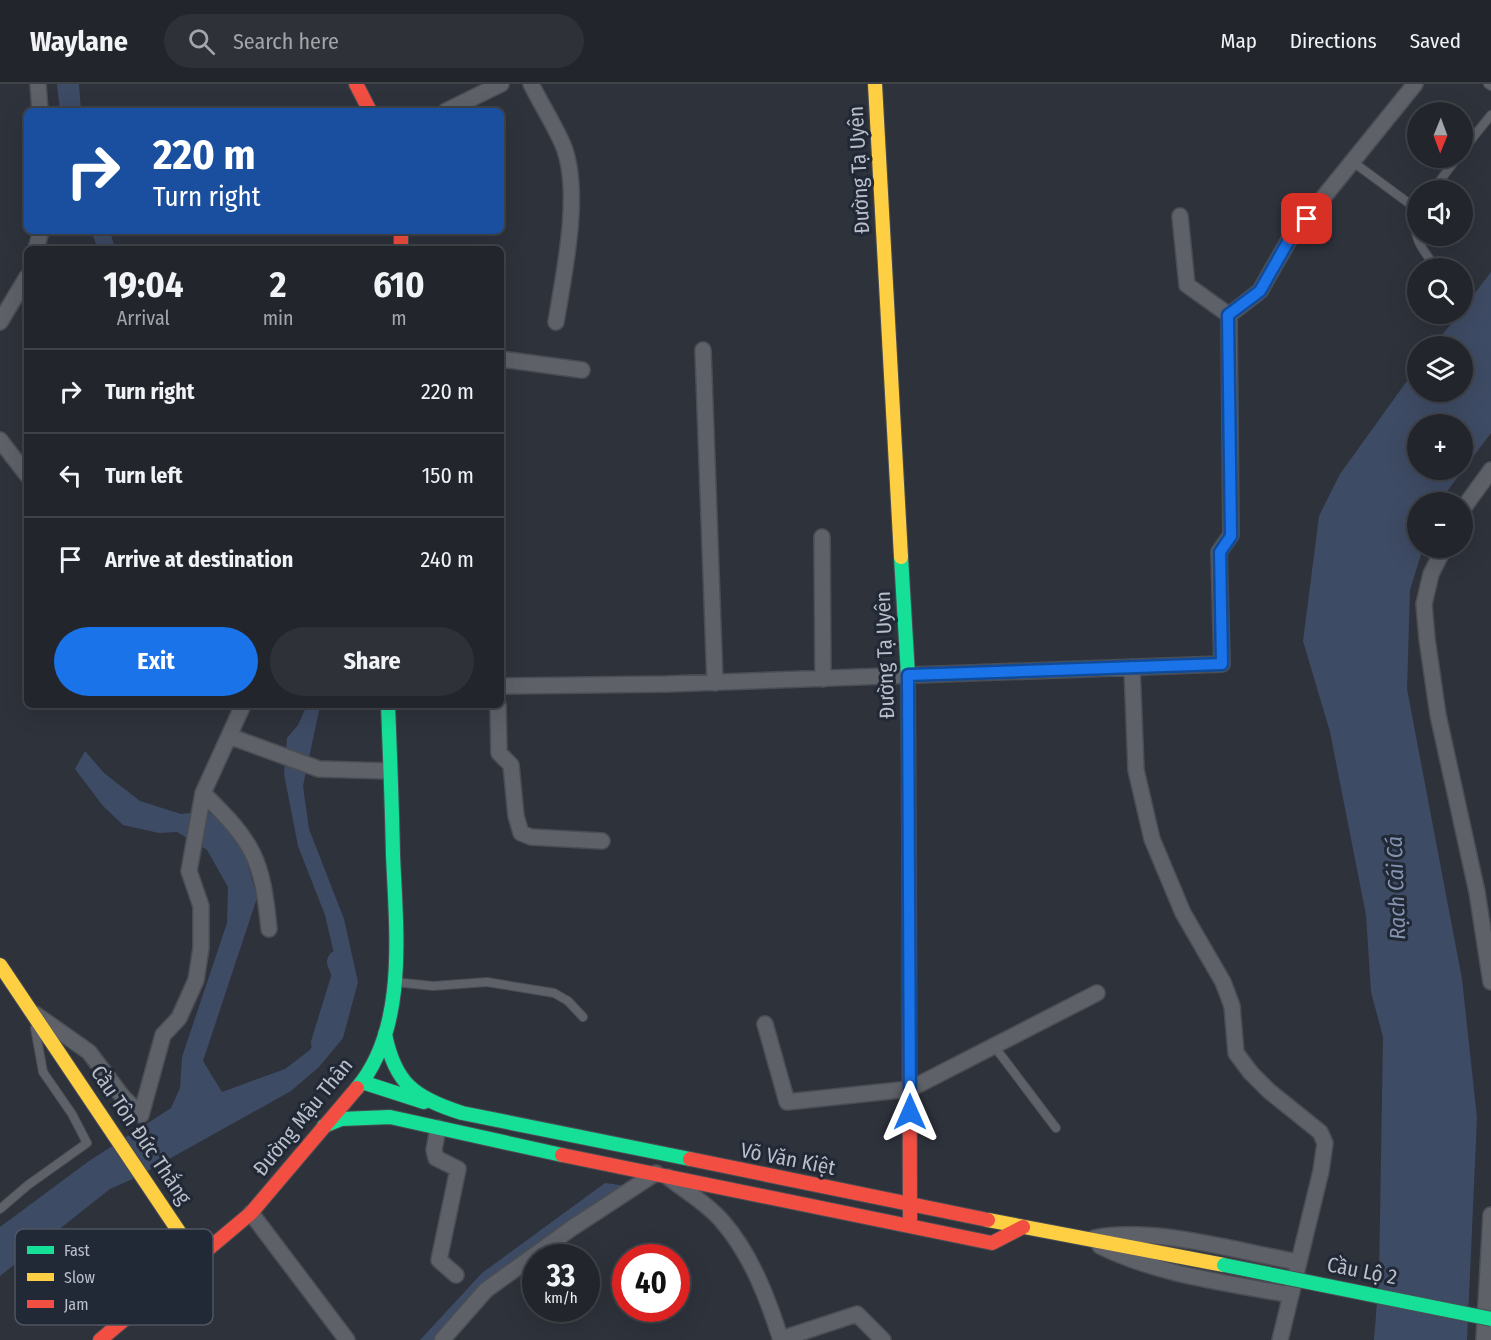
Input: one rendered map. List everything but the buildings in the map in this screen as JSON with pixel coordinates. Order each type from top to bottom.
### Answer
[{"type":"main road","points":[[356,84],[368,108]]},
{"type":"main road","name":"Đường Tạ Uyên","points":[[875,84],[908,675],[910,1226]]},
{"type":"main road","name":"Đường Mậu Thân","points":[[213,1247],[251,1214],[362,1082],[386,1034],[397,959],[388,708]]},
{"type":"main road","name":"Cầu Tôn Đức Thắng","points":[[0,965],[179,1229]]},
{"type":"main road","name":"Võ Văn Kiệt","points":[[386,1034],[390,1060],[398,1077],[431,1104],[508,1123],[910,1205],[1224,1265]]},
{"type":"main road","points":[[362,1082],[431,1104],[432,1126]]},
{"type":"main road","points":[[362,1082],[384,1117]]},
{"type":"main road","name":"Võ Văn Kiệt","points":[[324,1126],[340,1119],[384,1117],[992,1243],[1023,1227]]},
{"type":"main road","name":"Cầu Lộ 2","points":[[1224,1265],[1488,1331]]},
{"type":"main road","name":"Đường Mậu Thân","points":[[100,1340],[118,1325]]},
{"type":"street","points":[[38,84],[40,108]]},
{"type":"street","points":[[452,108],[501,84]]},
{"type":"street","points":[[531,84],[564,146],[571,175],[569,240],[556,322]]},
{"type":"street","points":[[1228,315],[1260,291],[1289,240],[1415,84]]},
{"type":"street","points":[[1180,216],[1187,285],[1228,315]]},
{"type":"street","points":[[0,322],[24,282]]},
{"type":"street","points":[[504,686],[823,679],[1222,664],[1220,552],[1231,536],[1228,315]]},
{"type":"street","points":[[703,350],[716,682]]},
{"type":"street","points":[[504,359],[582,370]]},
{"type":"street","points":[[0,440],[24,471]]},
{"type":"street","points":[[1473,495],[1491,470]]},
{"type":"street","points":[[822,537],[823,679]]},
{"type":"street","points":[[1439,558],[1431,574],[1424,604],[1427,639],[1438,715],[1477,892],[1491,982]]},
{"type":"street","points":[[1132,667],[1136,770],[1146,820],[1183,913],[1223,982],[1232,1006],[1236,1053],[1257,1079],[1293,1112],[1320,1132],[1324,1143],[1280,1340]]},
{"type":"street","points":[[32,1011],[89,1052],[122,1096],[141,1115],[163,1035],[179,1018],[196,980],[201,948],[201,906],[189,871],[203,793],[242,708]]},
{"type":"street","points":[[498,708],[499,753],[511,765],[516,816],[521,832],[531,837],[602,841]]},
{"type":"street","points":[[229,736],[319,769],[389,771]]},
{"type":"street","points":[[203,793],[238,829],[257,859],[264,887],[269,929]]},
{"type":"street","points":[[765,1024],[787,1102],[910,1089],[1097,993]]},
{"type":"street","points":[[432,1126],[436,1158],[458,1168],[440,1260],[456,1275]]},
{"type":"street","points":[[442,1340],[486,1290],[572,1228],[661,1174],[722,1220],[754,1269],[772,1309],[781,1340],[857,1314],[883,1340]]},
{"type":"street","points":[[251,1214],[310,1288],[347,1340]]},
{"type":"street","points":[[1488,1331],[1491,1215]]},
{"type":"street","points":[[1088,1239],[1118,1234],[1147,1234],[1298,1262]]},
{"type":"street","points":[[1088,1239],[1119,1255],[1192,1276],[1291,1295]]},
{"type":"lane","points":[[1473,137],[1491,114]]},
{"type":"lane","points":[[1353,162],[1407,202]]},
{"type":"lane","points":[[395,982],[433,986],[487,982],[554,993],[568,1001],[583,1017]]},
{"type":"lane","points":[[0,1209],[28,1185],[87,1143],[72,1114],[43,1072],[32,1011]]},
{"type":"lane","points":[[994,1046],[1056,1128]]},
{"type":"water","points":[[57,84],[79,84],[81,108],[60,108]]},
{"type":"water","points":[[92,234],[111,234],[114,246],[97,246]]},
{"type":"water","name":"Rạch Cái Cá","points":[[1491,272],[1491,433],[1473,457],[1473,414],[1407,414],[1407,480],[1456,480],[1447,492],[1407,492],[1407,558],[1420,558],[1410,590],[1407,689],[1462,979],[1477,1118],[1467,1340],[1374,1340],[1379,1277],[1383,1037],[1371,992],[1366,915],[1330,732],[1303,641],[1319,516],[1340,474],[1407,381],[1407,402],[1473,402],[1473,336],[1441,336],[1451,324],[1473,324],[1473,296]]},
{"type":"water","points":[[306,708],[319,708],[303,786],[309,829],[344,919],[358,982],[343,1038],[319,1067],[291,1091],[135,1178],[110,1189],[59,1229],[15,1229],[15,1264],[0,1276],[0,1227],[89,1161],[171,1108],[180,1088],[182,1057],[227,923],[228,887],[207,850],[177,832],[159,833],[123,825],[103,806],[75,769],[85,751],[104,773],[140,801],[181,814],[206,811],[229,824],[246,857],[257,898],[203,1061],[222,1092],[285,1069],[310,1050],[339,1000],[338,971],[325,915],[298,846],[284,774],[287,738],[298,725]]},
{"type":"water","points":[[605,1183],[627,1186],[598,1205],[552,1244],[522,1244],[522,1269],[438,1340],[420,1340],[482,1273]]},
{"type":"waterway","points":[[323,1043],[344,975],[339,962]]},
{"type":"traffic: fast","points":[[901,557],[908,675],[909,842]]},
{"type":"traffic: fast","points":[[357,1088],[373,1064],[385,1037],[392,1007],[395,977],[396,914],[388,708]]},
{"type":"traffic: fast","points":[[385,1034],[389,1051],[401,1077],[420,1095],[446,1107],[462,1113],[690,1159]]},
{"type":"traffic: fast","points":[[362,1082],[424,1102]]},
{"type":"traffic: fast","points":[[324,1126],[341,1119],[390,1117],[562,1155]]},
{"type":"traffic: fast","points":[[1224,1265],[1491,1319]]},
{"type":"traffic: slow","points":[[875,84],[901,557]]},
{"type":"traffic: slow","points":[[0,965],[177,1229]]},
{"type":"traffic: slow","points":[[988,1220],[1224,1265]]},
{"type":"traffic: jam","points":[[356,84],[368,108]]},
{"type":"traffic: jam","points":[[401,234],[401,246]]},
{"type":"traffic: jam","points":[[909,842],[910,1225]]},
{"type":"traffic: jam","points":[[213,1245],[251,1213],[357,1088]]},
{"type":"traffic: jam","points":[[562,1155],[992,1243],[1023,1227]]},
{"type":"traffic: jam","points":[[690,1159],[988,1220]]},
{"type":"traffic: jam","points":[[100,1340],[118,1325]]},
{"type":"route","points":[[910,1112],[908,675],[1222,664],[1220,552],[1231,536],[1228,315],[1260,291],[1289,240],[1307,219]]}]
